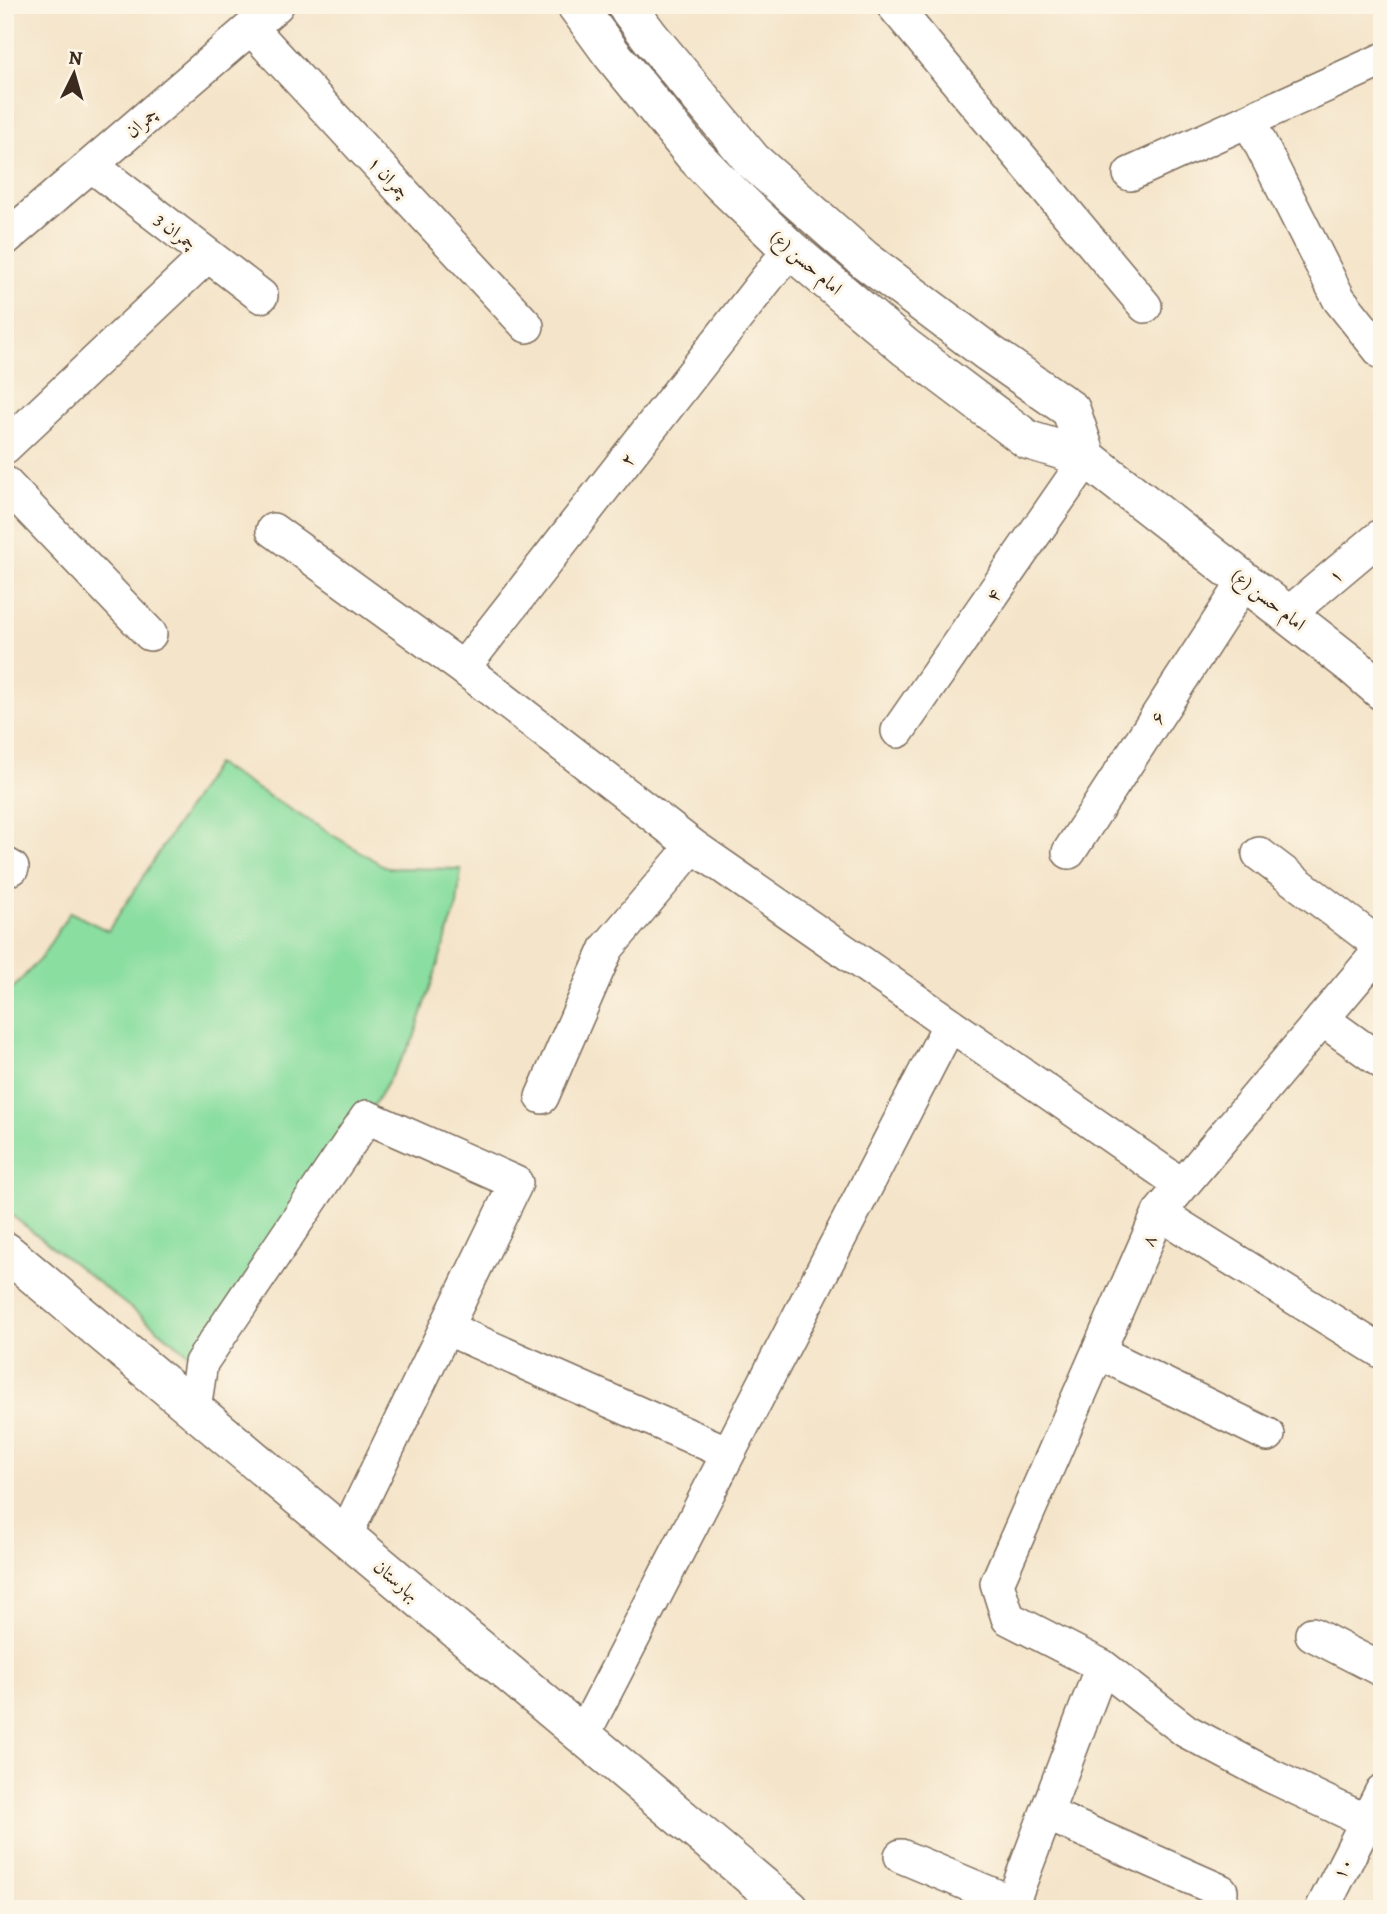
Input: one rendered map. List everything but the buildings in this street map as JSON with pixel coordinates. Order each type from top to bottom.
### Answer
[{"type":"street","name":"چمران","points":[[5,239],[278,5]]},
{"type":"street","name":"امام حسن (ع)","points":[[576,5],[611,53],[694,155],[790,249],[905,347],[1028,440],[1087,458],[1288,614],[1382,691]]},
{"type":"street","name":"امام حسن (ع)","points":[[626,5],[752,160],[864,260],[1071,411],[1087,458]]},
{"type":"street","points":[[893,5],[1145,306]]},
{"type":"street","name":"چمران ۱","points":[[251,28],[527,326]]},
{"type":"street","points":[[1130,174],[1382,60]]},
{"type":"street","points":[[1249,121],[1339,299],[1382,353]]},
{"type":"street","name":"چمران 3","points":[[91,165],[261,296]]},
{"type":"street","points":[[790,249],[818,220]]},
{"type":"street","name":"۲","points":[[463,668],[790,249]]},
{"type":"street","points":[[5,447],[208,256]]},
{"type":"street","name":"۴","points":[[898,732],[1087,458]]},
{"type":"street","points":[[5,483],[150,634]]},
{"type":"street","points":[[273,530],[463,668],[693,846],[1182,1185]]},
{"type":"street","name":"۱","points":[[1288,614],[1382,535]]},
{"type":"street","name":"۶","points":[[1069,852],[1245,581]]},
{"type":"street","points":[[542,1097],[607,948],[693,846]]},
{"type":"street","points":[[1259,853],[1382,948]]},
{"type":"street","name":"۸","points":[[1102,1666],[1009,1618],[997,1583],[1159,1213],[1382,948]]},
{"type":"street","points":[[1322,1019],[1382,1062]]},
{"type":"street","points":[[583,1735],[950,1024]]},
{"type":"street","points":[[194,1409],[201,1363],[367,1117],[516,1183],[345,1536]]},
{"type":"street","points":[[1159,1213],[1382,1352]]},
{"type":"street","name":"بهارستان","points":[[5,1251],[790,1909]]},
{"type":"street","points":[[446,1328],[728,1453]]},
{"type":"street","points":[[1098,1352],[1268,1434]]},
{"type":"street","points":[[1312,1634],[1382,1670]]},
{"type":"street","points":[[901,1856],[1012,1906],[1102,1666],[1186,1731],[1269,1775],[1366,1821]]},
{"type":"street","name":"۱۰","points":[[1322,1909],[1382,1791]]},
{"type":"street","points":[[1047,1814],[1220,1891]]},
{"type":"green space","points":[[216,764],[387,868],[461,869],[457,905],[414,1038],[340,1161],[201,1363],[5,1210],[5,997],[41,958],[70,912],[108,931]]}]
